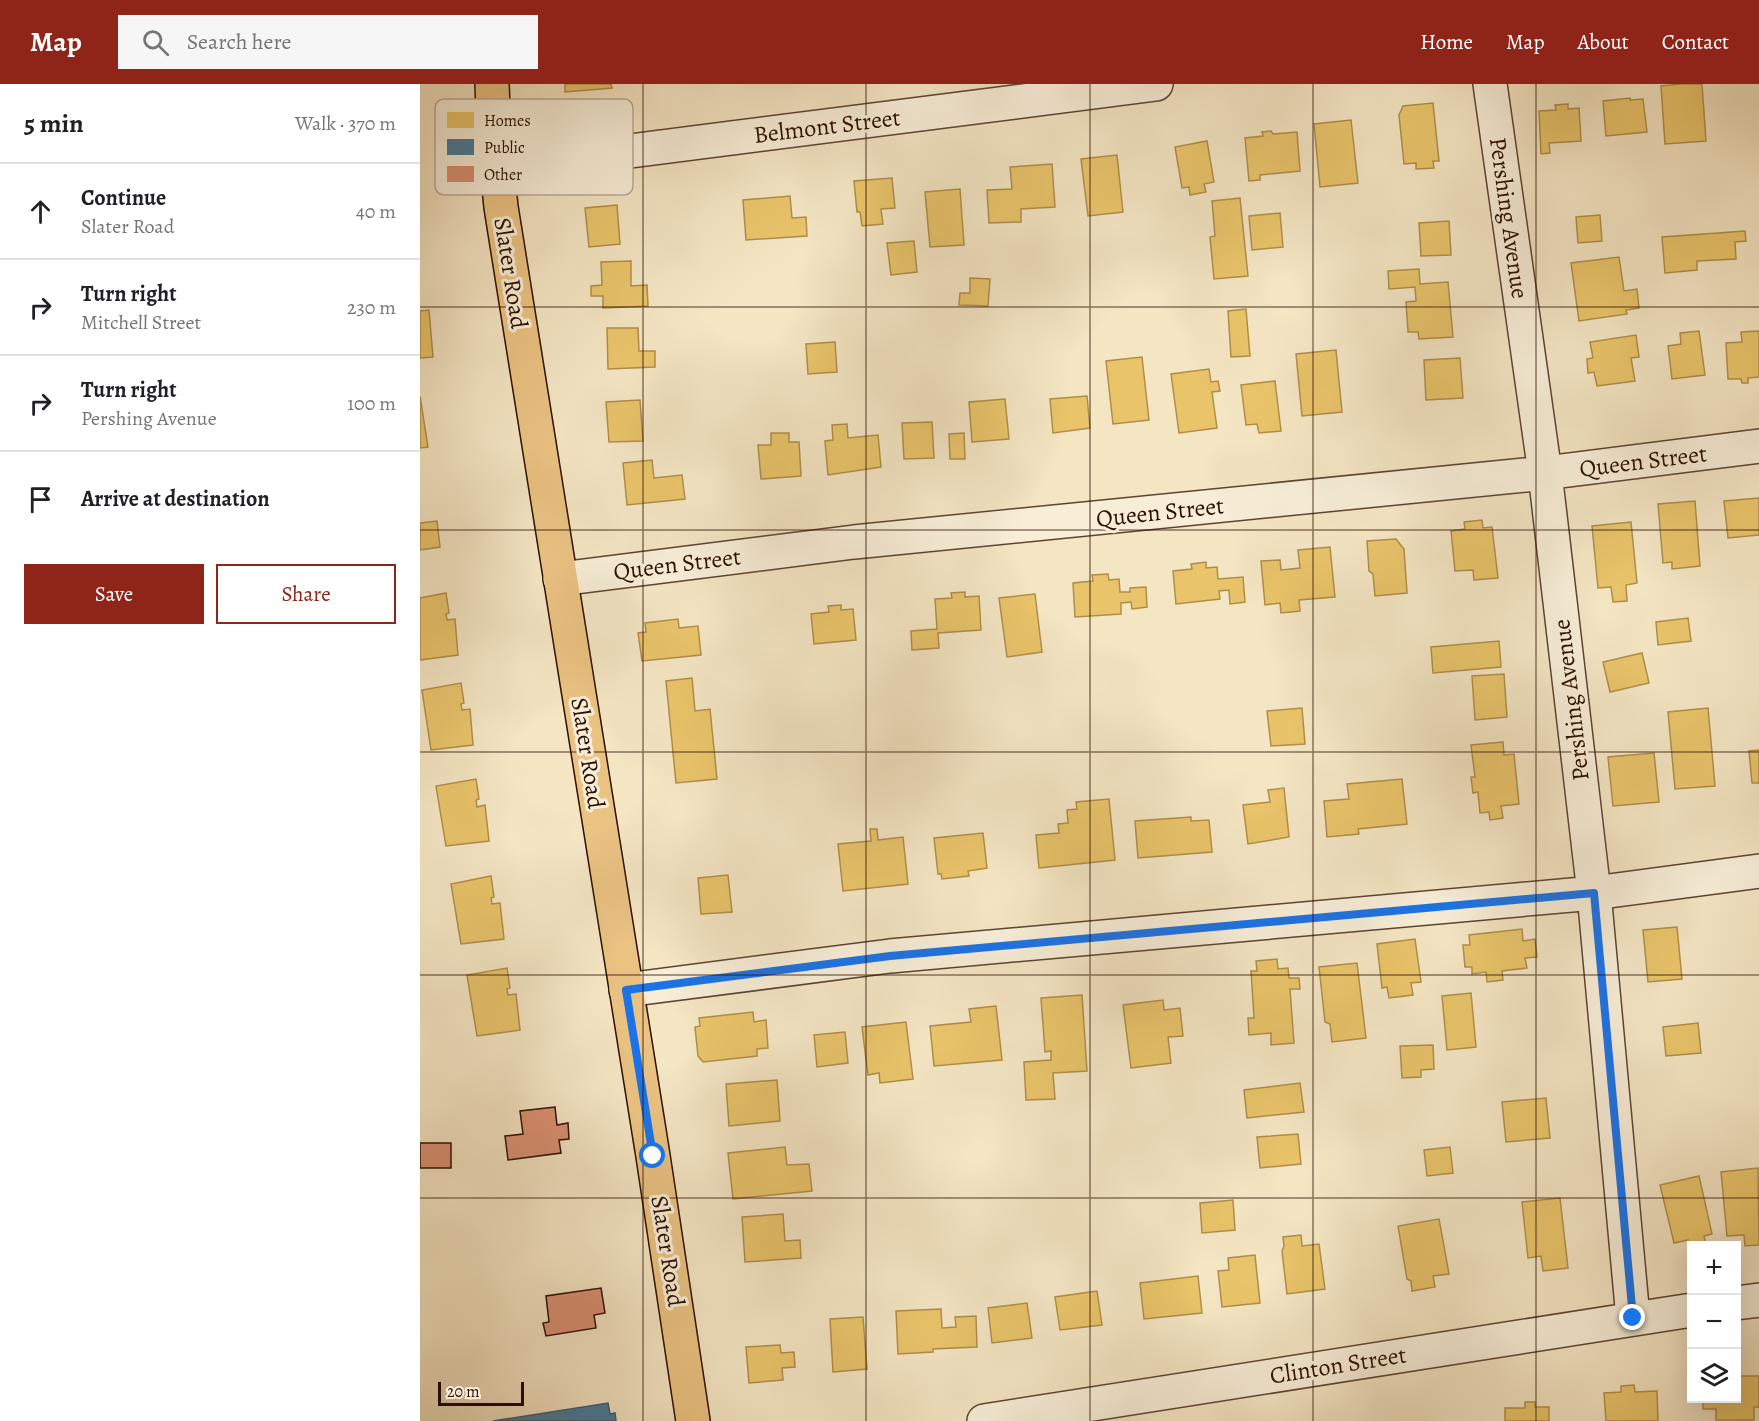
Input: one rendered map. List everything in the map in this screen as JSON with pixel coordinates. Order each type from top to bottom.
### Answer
[{"type":"main road","name":"Slater Road","points":[[500,195],[693,1421]]},
{"type":"street","name":"Belmont Street","points":[[633,151],[1156,84]]},
{"type":"street","name":"Pershing Avenue","points":[[1490,84],[1545,473],[1594,893],[1633,1318]]},
{"type":"street","name":"Queen Street","points":[[561,579],[854,542],[1545,473],[1759,446]]},
{"type":"street","points":[[626,990],[890,956],[1594,893],[1759,871]]},
{"type":"street","points":[[1741,1303],[1759,1300]]},
{"type":"street","name":"Clinton Street","points":[[984,1421],[1118,1411],[1633,1318],[1687,1311]]},
{"type":"building: Homes","points":[[565,84],[611,84],[612,88],[565,92]]},
{"type":"building: Homes","points":[[1702,84],[1706,141],[1665,144],[1661,86]]},
{"type":"building: Homes","points":[[1630,98],[1630,100],[1643,99],[1647,132],[1606,136],[1603,101]]},
{"type":"building: Homes","points":[[1433,103],[1439,161],[1433,161],[1434,168],[1416,169],[1416,163],[1404,164],[1399,115],[1403,106]]},
{"type":"building: Homes","points":[[1568,104],[1568,109],[1579,108],[1581,141],[1549,143],[1550,153],[1541,154],[1539,111],[1556,110],[1555,105]]},
{"type":"building: Homes","points":[[1351,120],[1358,183],[1320,187],[1314,124]]},
{"type":"building: Homes","points":[[1271,131],[1273,134],[1297,132],[1300,171],[1260,175],[1260,180],[1249,181],[1245,138],[1263,136],[1262,132]]},
{"type":"building: Homes","points":[[1207,141],[1214,182],[1204,184],[1206,192],[1190,195],[1189,187],[1182,188],[1175,147]]},
{"type":"building: Homes","points":[[1117,155],[1123,212],[1088,216],[1081,159]]},
{"type":"building: Homes","points":[[1052,164],[1055,207],[1021,209],[1021,222],[989,223],[987,190],[1012,189],[1010,167]]},
{"type":"building: Homes","points":[[892,178],[895,208],[881,209],[883,224],[862,226],[860,212],[857,212],[854,181]]},
{"type":"building: Homes","points":[[960,189],[964,245],[930,247],[925,192]]},
{"type":"building: Homes","points":[[790,196],[792,218],[806,217],[807,236],[746,240],[743,200]]},
{"type":"building: Homes","points":[[1240,198],[1248,276],[1214,279],[1210,237],[1215,236],[1212,201]]},
{"type":"building: Homes","points":[[617,205],[620,244],[589,247],[585,208]]},
{"type":"building: Homes","points":[[1280,213],[1283,247],[1252,250],[1249,216]]},
{"type":"building: Homes","points":[[1600,215],[1602,241],[1578,243],[1576,217]]},
{"type":"building: Homes","points":[[1449,221],[1451,255],[1421,256],[1419,223]]},
{"type":"building: Homes","points":[[1745,231],[1746,241],[1735,242],[1736,259],[1697,261],[1697,270],[1665,273],[1662,237]]},
{"type":"building: Homes","points":[[914,241],[917,272],[891,275],[887,243]]},
{"type":"building: Homes","points":[[1619,257],[1624,291],[1637,289],[1639,308],[1626,310],[1627,314],[1579,321],[1571,263]]},
{"type":"building: Homes","points":[[631,261],[631,286],[647,285],[648,306],[603,308],[603,296],[591,296],[591,286],[602,285],[601,262]]},
{"type":"building: Homes","points":[[1419,269],[1420,284],[1448,282],[1453,337],[1419,339],[1418,332],[1408,332],[1406,302],[1416,301],[1415,287],[1389,289],[1388,271]]},
{"type":"building: Homes","points":[[970,278],[990,279],[988,306],[959,305],[960,293],[970,293]]},
{"type":"building: Homes","points":[[1246,309],[1250,356],[1231,357],[1228,311]]},
{"type":"building: Homes","points":[[429,310],[433,357],[420,358],[420,311]]},
{"type":"building: Homes","points":[[607,328],[638,328],[639,351],[655,351],[655,367],[608,369]]},
{"type":"building: Homes","points":[[1699,331],[1705,375],[1672,379],[1668,346],[1681,344],[1680,333]]},
{"type":"building: Homes","points":[[1759,331],[1759,377],[1748,378],[1748,383],[1742,383],[1741,379],[1728,379],[1726,343],[1742,342],[1741,332]]},
{"type":"building: Homes","points":[[1636,335],[1639,357],[1631,358],[1635,381],[1597,386],[1594,372],[1588,373],[1587,359],[1593,358],[1590,342]]},
{"type":"building: Homes","points":[[835,342],[837,372],[808,374],[806,344]]},
{"type":"building: Homes","points":[[1336,350],[1342,412],[1302,416],[1296,354]]},
{"type":"building: Homes","points":[[1142,357],[1149,420],[1113,424],[1106,361]]},
{"type":"building: Homes","points":[[1460,358],[1463,398],[1426,400],[1424,360]]},
{"type":"building: Homes","points":[[1209,369],[1211,382],[1218,381],[1220,391],[1212,392],[1217,428],[1179,433],[1171,374]]},
{"type":"building: Homes","points":[[1275,381],[1281,431],[1259,433],[1257,424],[1246,425],[1241,385]]},
{"type":"building: Homes","points":[[420,396],[428,447],[420,448]]},
{"type":"building: Homes","points":[[1087,396],[1090,428],[1053,433],[1050,399]]},
{"type":"building: Homes","points":[[1005,399],[1009,439],[972,442],[969,402]]},
{"type":"building: Homes","points":[[640,400],[643,441],[609,442],[606,402]]},
{"type":"building: Homes","points":[[932,422],[934,458],[904,459],[902,423]]},
{"type":"building: Homes","points":[[847,424],[848,438],[878,435],[881,467],[828,475],[825,441],[833,440],[832,425]]},
{"type":"building: Homes","points":[[771,433],[789,433],[789,442],[799,442],[801,476],[761,479],[758,445],[771,445]]},
{"type":"building: Homes","points":[[964,433],[965,459],[950,459],[949,434]]},
{"type":"building: Homes","points":[[652,460],[654,478],[682,475],[685,499],[627,505],[623,463]]},
{"type":"building: Homes","points":[[1759,498],[1759,535],[1728,538],[1724,501]]},
{"type":"building: Homes","points":[[1695,501],[1700,566],[1672,569],[1672,562],[1663,563],[1658,504]]},
{"type":"building: Homes","points":[[1482,520],[1483,528],[1492,527],[1498,578],[1474,580],[1473,570],[1455,571],[1451,531],[1465,529],[1464,522]]},
{"type":"building: Homes","points":[[437,521],[440,547],[420,550],[420,523]]},
{"type":"building: Homes","points":[[1631,522],[1637,583],[1626,585],[1627,601],[1613,602],[1611,587],[1598,588],[1592,526]]},
{"type":"building: Homes","points":[[1396,539],[1404,549],[1407,593],[1375,596],[1373,574],[1369,571],[1367,541]]},
{"type":"building: Homes","points":[[1330,547],[1335,597],[1299,600],[1300,611],[1281,613],[1280,603],[1265,605],[1261,561],[1280,560],[1281,570],[1300,568],[1298,550]]},
{"type":"building: Homes","points":[[1206,562],[1206,568],[1217,567],[1218,579],[1243,577],[1245,602],[1230,604],[1229,590],[1219,591],[1220,599],[1176,604],[1173,571],[1192,569],[1191,564]]},
{"type":"building: Homes","points":[[1108,574],[1109,580],[1119,579],[1120,592],[1130,592],[1130,588],[1146,587],[1147,607],[1132,609],[1131,602],[1121,603],[1121,614],[1075,617],[1073,583],[1093,581],[1092,575]]},
{"type":"building: Homes","points":[[965,592],[965,597],[979,596],[981,630],[938,633],[939,648],[912,650],[911,631],[937,629],[935,599],[952,598],[951,593]]},
{"type":"building: Homes","points":[[446,593],[449,613],[446,614],[447,620],[455,619],[458,655],[420,660],[420,598]]},
{"type":"building: Homes","points":[[1035,594],[1042,652],[1007,657],[999,598]]},
{"type":"building: Homes","points":[[841,605],[841,610],[853,609],[856,640],[814,644],[811,614],[829,612],[828,606]]},
{"type":"building: Homes","points":[[1688,618],[1691,641],[1658,645],[1656,622]]},
{"type":"building: Homes","points":[[678,619],[679,628],[698,626],[701,655],[642,661],[638,633],[646,632],[645,623]]},
{"type":"building: Homes","points":[[1499,641],[1501,667],[1433,673],[1431,647]]},
{"type":"building: Homes","points":[[1642,653],[1649,683],[1610,692],[1603,662]]},
{"type":"building: Homes","points":[[1504,674],[1507,717],[1475,720],[1472,676]]},
{"type":"building: Homes","points":[[692,678],[695,711],[710,709],[717,779],[676,783],[666,681]]},
{"type":"building: Homes","points":[[461,683],[464,703],[461,704],[462,710],[470,709],[473,745],[431,750],[422,690]]},
{"type":"building: Homes","points":[[1302,708],[1305,744],[1271,746],[1267,711]]},
{"type":"building: Homes","points":[[1708,708],[1715,786],[1675,789],[1668,712]]},
{"type":"building: Homes","points":[[1503,742],[1504,755],[1514,754],[1519,804],[1501,806],[1503,818],[1490,820],[1489,812],[1480,813],[1478,792],[1473,793],[1471,777],[1475,777],[1471,745]]},
{"type":"building: Homes","points":[[1759,750],[1759,783],[1752,783],[1749,751]]},
{"type":"building: Homes","points":[[1654,753],[1659,802],[1613,806],[1608,757]]},
{"type":"building: Homes","points":[[476,779],[479,799],[476,800],[477,807],[485,805],[489,841],[446,846],[436,786]]},
{"type":"building: Homes","points":[[1402,779],[1407,824],[1358,829],[1359,834],[1327,837],[1324,801],[1349,799],[1347,784]]},
{"type":"building: Homes","points":[[1284,788],[1289,837],[1248,844],[1243,805],[1270,802],[1268,790]]},
{"type":"building: Homes","points":[[1109,799],[1115,860],[1039,868],[1036,835],[1059,833],[1058,824],[1068,823],[1067,810],[1077,809],[1076,802]]},
{"type":"building: Homes","points":[[1191,817],[1191,821],[1209,820],[1212,852],[1138,858],[1135,821]]},
{"type":"building: Homes","points":[[870,829],[877,829],[878,840],[903,837],[908,884],[843,891],[838,844],[871,841]]},
{"type":"building: Homes","points":[[983,833],[987,868],[968,871],[969,876],[942,879],[941,874],[938,874],[934,838]]},
{"type":"building: Homes","points":[[728,875],[732,912],[701,914],[698,878]]},
{"type":"building: Homes","points":[[491,876],[494,897],[491,898],[492,904],[500,903],[504,939],[461,944],[451,884]]},
{"type":"building: Homes","points":[[1677,927],[1682,979],[1648,982],[1643,930]]},
{"type":"building: Homes","points":[[1522,929],[1523,941],[1535,939],[1537,957],[1525,958],[1527,968],[1502,971],[1503,980],[1487,982],[1486,972],[1472,974],[1472,967],[1465,967],[1463,945],[1470,945],[1469,935]]},
{"type":"building: Homes","points":[[1415,939],[1421,982],[1411,983],[1413,995],[1389,998],[1387,987],[1382,988],[1377,944]]},
{"type":"building: Homes","points":[[1277,959],[1278,969],[1288,968],[1289,978],[1299,978],[1300,989],[1290,989],[1294,1043],[1271,1045],[1271,1033],[1249,1035],[1248,1018],[1254,1018],[1251,971],[1257,971],[1256,961]]},
{"type":"building: Homes","points":[[1357,963],[1366,1038],[1332,1042],[1330,1024],[1325,1022],[1319,967]]},
{"type":"building: Homes","points":[[507,968],[510,988],[507,989],[508,995],[516,994],[520,1030],[477,1036],[467,975]]},
{"type":"building: Homes","points":[[1471,993],[1476,1047],[1447,1050],[1442,996]]},
{"type":"building: Homes","points":[[1082,995],[1087,1071],[1053,1073],[1055,1099],[1026,1100],[1024,1062],[1051,1060],[1051,1051],[1045,1052],[1041,998]]},
{"type":"building: Homes","points":[[1163,1000],[1164,1010],[1180,1008],[1183,1036],[1168,1037],[1171,1063],[1131,1068],[1123,1005]]},
{"type":"building: Homes","points":[[996,1006],[1002,1060],[934,1066],[930,1026],[971,1022],[969,1009]]},
{"type":"building: Homes","points":[[753,1012],[754,1022],[766,1020],[768,1048],[757,1049],[757,1056],[703,1062],[698,1056],[695,1027],[700,1026],[699,1018]]},
{"type":"building: Homes","points":[[906,1022],[913,1079],[880,1083],[879,1073],[868,1075],[862,1027]]},
{"type":"building: Homes","points":[[1698,1023],[1701,1053],[1666,1056],[1663,1027]]},
{"type":"building: Homes","points":[[845,1032],[848,1063],[817,1067],[814,1035]]},
{"type":"building: Homes","points":[[1433,1045],[1434,1069],[1421,1070],[1421,1077],[1402,1078],[1400,1046]]},
{"type":"building: Homes","points":[[777,1080],[780,1121],[729,1126],[726,1084]]},
{"type":"building: Homes","points":[[1300,1083],[1304,1112],[1247,1118],[1244,1090]]},
{"type":"building: Homes","points":[[1546,1098],[1550,1138],[1506,1142],[1502,1102]]},
{"type":"building: Homes","points":[[1298,1134],[1301,1164],[1260,1168],[1257,1137]]},
{"type":"building: Homes","points":[[785,1147],[787,1165],[809,1164],[812,1191],[733,1199],[728,1153]]},
{"type":"building: Homes","points":[[1450,1147],[1453,1173],[1427,1176],[1424,1150]]},
{"type":"building: Homes","points":[[1758,1168],[1759,1245],[1745,1246],[1744,1235],[1727,1236],[1721,1172]]},
{"type":"building: Homes","points":[[1699,1176],[1712,1234],[1704,1236],[1705,1241],[1688,1240],[1674,1243],[1660,1185]]},
{"type":"building: Homes","points":[[1560,1198],[1568,1268],[1543,1271],[1541,1256],[1528,1258],[1522,1202]]},
{"type":"building: Homes","points":[[1233,1200],[1235,1230],[1202,1233],[1200,1203]]},
{"type":"building: Homes","points":[[783,1214],[785,1241],[800,1240],[801,1258],[745,1262],[742,1217]]},
{"type":"building: Homes","points":[[1439,1219],[1449,1274],[1433,1276],[1435,1287],[1412,1291],[1411,1281],[1407,1279],[1398,1226]]},
{"type":"building: Homes","points":[[1301,1235],[1302,1246],[1319,1244],[1325,1289],[1287,1294],[1282,1251],[1283,1237]]},
{"type":"building: Homes","points":[[1255,1255],[1260,1303],[1222,1307],[1218,1271],[1229,1270],[1228,1258]]},
{"type":"building: Homes","points":[[1198,1276],[1202,1313],[1144,1319],[1140,1283]]},
{"type":"building: Homes","points":[[1097,1291],[1102,1325],[1060,1330],[1055,1297]]},
{"type":"building: Homes","points":[[1027,1303],[1032,1338],[992,1343],[988,1308]]},
{"type":"building: Homes","points":[[941,1309],[942,1328],[956,1327],[955,1317],[976,1316],[977,1347],[933,1349],[933,1352],[898,1354],[896,1311]]},
{"type":"building: Homes","points":[[863,1317],[867,1369],[833,1372],[830,1319]]},
{"type":"building: Homes","points":[[780,1345],[781,1353],[794,1352],[795,1367],[782,1368],[783,1380],[749,1383],[746,1347]]},
{"type":"building: Homes","points":[[1741,1376],[1759,1376],[1759,1407],[1754,1407],[1754,1420],[1716,1420],[1716,1409],[1703,1409],[1703,1403],[1741,1403]]},
{"type":"building: Homes","points":[[1634,1385],[1635,1392],[1657,1391],[1658,1421],[1606,1421],[1604,1393],[1621,1392],[1621,1386]]},
{"type":"building: Homes","points":[[1525,1402],[1535,1402],[1535,1407],[1549,1407],[1549,1421],[1505,1421],[1505,1408],[1525,1408]]},
{"type":"building: Public","points":[[608,1403],[610,1414],[615,1413],[616,1421],[493,1421]]},
{"type":"building: Other","points":[[555,1107],[557,1125],[568,1123],[569,1139],[559,1140],[561,1153],[508,1160],[505,1136],[523,1134],[520,1111]]},
{"type":"building: Other","points":[[420,1143],[451,1143],[451,1168],[420,1168]]},
{"type":"building: Other","points":[[601,1288],[605,1313],[594,1315],[596,1328],[546,1336],[543,1323],[549,1322],[546,1296]]},
{"type":"route","points":[[653,1156],[626,990],[890,956],[1594,893],[1633,1318]]}]
